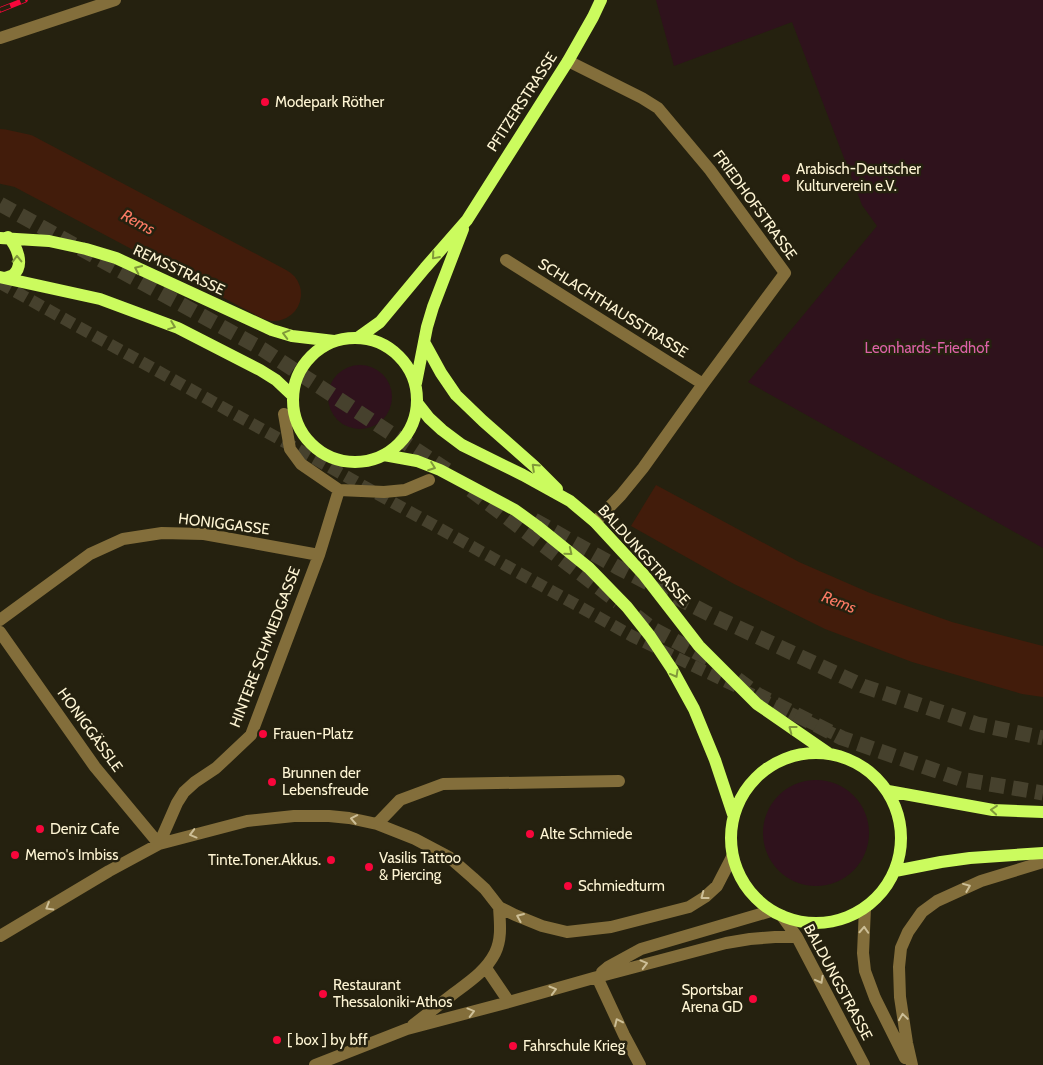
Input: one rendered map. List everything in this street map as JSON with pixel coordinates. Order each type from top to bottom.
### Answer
[{"type":"main road","name":"PFITZERSTRASSE","points":[[359,337],[380,322],[424,268],[467,220],[568,61],[601,0]]},
{"type":"main road","name":"PFITZERSTRASSE","points":[[416,383],[433,307],[467,220]]},
{"type":"main road","name":"REMSSTRASSE","points":[[2,277],[13,274],[18,268],[19,261],[18,251],[13,242],[4,238]]},
{"type":"main road","name":"REMSSTRASSE","points":[[4,238],[49,241],[116,258],[272,330],[292,336],[334,341]]},
{"type":"main road","name":"REMSSTRASSE","points":[[2,277],[100,299],[178,328],[260,370],[276,380],[293,396]]},
{"type":"main road","points":[[359,337],[386,345],[402,358],[416,383],[418,404],[413,424],[402,442],[394,450],[364,462],[353,463],[321,453],[309,442],[299,428],[295,417],[293,396],[299,372],[312,354],[334,341],[359,337]]},
{"type":"main road","points":[[424,342],[456,395],[570,501]]},
{"type":"main road","name":"BALDUNGSTRASSE","points":[[418,404],[429,418],[462,445],[570,501],[595,522],[644,576],[699,646],[757,704],[828,753]]},
{"type":"main road","points":[[384,455],[417,461],[440,470],[515,510],[589,568],[627,607],[650,636],[672,669],[694,709],[715,760],[733,814]]},
{"type":"main road","points":[[810,752],[828,753],[849,759],[872,773],[888,792],[898,813],[901,827],[901,850],[895,871],[889,883],[865,908],[841,920],[812,923],[796,921],[776,914],[754,897],[741,880],[732,857],[730,836],[733,814],[741,795],[765,768],[778,760],[793,755],[810,752]]},
{"type":"main road","points":[[888,792],[993,810],[1043,812]]},
{"type":"main road","points":[[895,871],[970,858],[1043,853]]},
{"type":"street","points":[[0,38],[115,0]]},
{"type":"street","name":"FRIEDHOFSTRASSE","points":[[568,61],[658,108],[710,170],[785,273],[643,468],[595,522]]},
{"type":"street","name":"SCHLACHTHAUSSTRASSE","points":[[506,260],[703,384]]},
{"type":"street","points":[[284,414],[290,449],[301,464],[339,490],[384,492],[405,490],[429,480]]},
{"type":"street","name":"HINTERE SCHMIEDGASSE","points":[[159,844],[177,803],[184,792],[216,768],[250,735],[319,555],[339,490]]},
{"type":"street","name":"HONIGGASSE","points":[[0,620],[90,554],[123,539],[162,533],[204,534],[319,555]]},
{"type":"street","name":"HONIGGÄSSLE","points":[[0,632],[95,767],[159,844]]},
{"type":"street","points":[[377,824],[400,800],[444,784],[619,781]]},
{"type":"street","points":[[0,936],[108,870],[159,844],[247,821],[294,816],[329,816],[377,824],[415,839],[449,857],[479,884],[499,907],[515,916],[566,932],[611,927],[689,907],[705,897],[717,886],[732,857]]},
{"type":"street","points":[[910,1065],[900,997],[899,967],[901,948],[908,932],[922,912],[937,901],[981,881],[1043,862]]},
{"type":"street","points":[[407,1029],[486,968],[495,952],[501,931],[499,907]]},
{"type":"street","name":"BALDUNGSTRASSE","points":[[865,908],[863,953],[865,971],[875,998],[910,1065]]},
{"type":"street","points":[[596,977],[608,967],[641,949],[776,914]]},
{"type":"street","name":"BALDUNGSTRASSE","points":[[776,914],[797,937],[864,1065]]},
{"type":"street","points":[[315,1065],[407,1029],[596,977],[726,943],[750,939],[797,937]]},
{"type":"street","points":[[486,968],[509,1002]]},
{"type":"street","points":[[596,977],[640,1065]]},
{"type":"green space","name":"Leonhards-Friedhof","points":[[656,0],[1043,0],[1043,548],[748,382],[877,226],[862,205],[792,22],[674,66]]},
{"type":"green space","points":[[360,365],[372,367],[383,374],[390,385],[392,397],[390,409],[383,420],[372,427],[360,429],[348,427],[337,420],[330,409],[328,397],[330,385],[337,374],[348,367]]},
{"type":"green space","points":[[816,780],[836,784],[854,795],[865,813],[869,833],[865,853],[854,871],[836,882],[816,886],[796,882],[778,871],[767,853],[763,833],[767,813],[778,795],[796,784]]},
{"type":"water","points":[[656,485],[799,562],[870,593],[952,622],[1043,646],[1043,697],[1022,694],[912,662],[825,629],[734,584],[631,526]]},
{"type":"waterway","name":"Rems","points":[[0,156],[23,161],[274,294]]},
{"type":"tunnel","points":[[0,204],[262,349],[447,470]]},
{"type":"tunnel","points":[[0,283],[632,636],[842,738]]},
{"type":"tunnel","points":[[471,490],[618,602]]},
{"type":"tunnel","points":[[534,520],[617,567],[711,615],[863,686],[977,724],[1043,738]]},
{"type":"tunnel","points":[[636,616],[653,629],[713,661]]},
{"type":"tunnel","points":[[737,679],[758,695],[842,738],[960,779],[1043,793]]},
{"type":"railway","points":[[0,10],[25,0]]},
{"type":"place","name":"Modepark Röther","points":[[265,102]]},
{"type":"place","name":"Arabisch-Deutscher Kulturverein e.V.","points":[[786,178]]},
{"type":"place","name":"Frauen-Platz","points":[[263,734]]},
{"type":"place","name":"Brunnen der Lebensfreude","points":[[272,782]]},
{"type":"place","name":"Deniz Cafe","points":[[40,829]]},
{"type":"place","name":"Alte Schmiede","points":[[530,834]]},
{"type":"place","name":"Memo's Imbiss","points":[[15,855]]},
{"type":"place","name":"Tinte.Toner.Akkus.","points":[[331,860]]},
{"type":"place","name":"Vasilis Tattoo & Piercing","points":[[369,867]]},
{"type":"place","name":"Schmiedturm","points":[[568,886]]},
{"type":"place","name":"Restaurant Thessaloniki-Athos","points":[[323,994]]},
{"type":"place","name":"Sportsbar Arena GD","points":[[753,999]]},
{"type":"place","name":"[ box ] by bff","points":[[277,1040]]},
{"type":"place","name":"Fahrschule Krieg","points":[[513,1046]]}]
